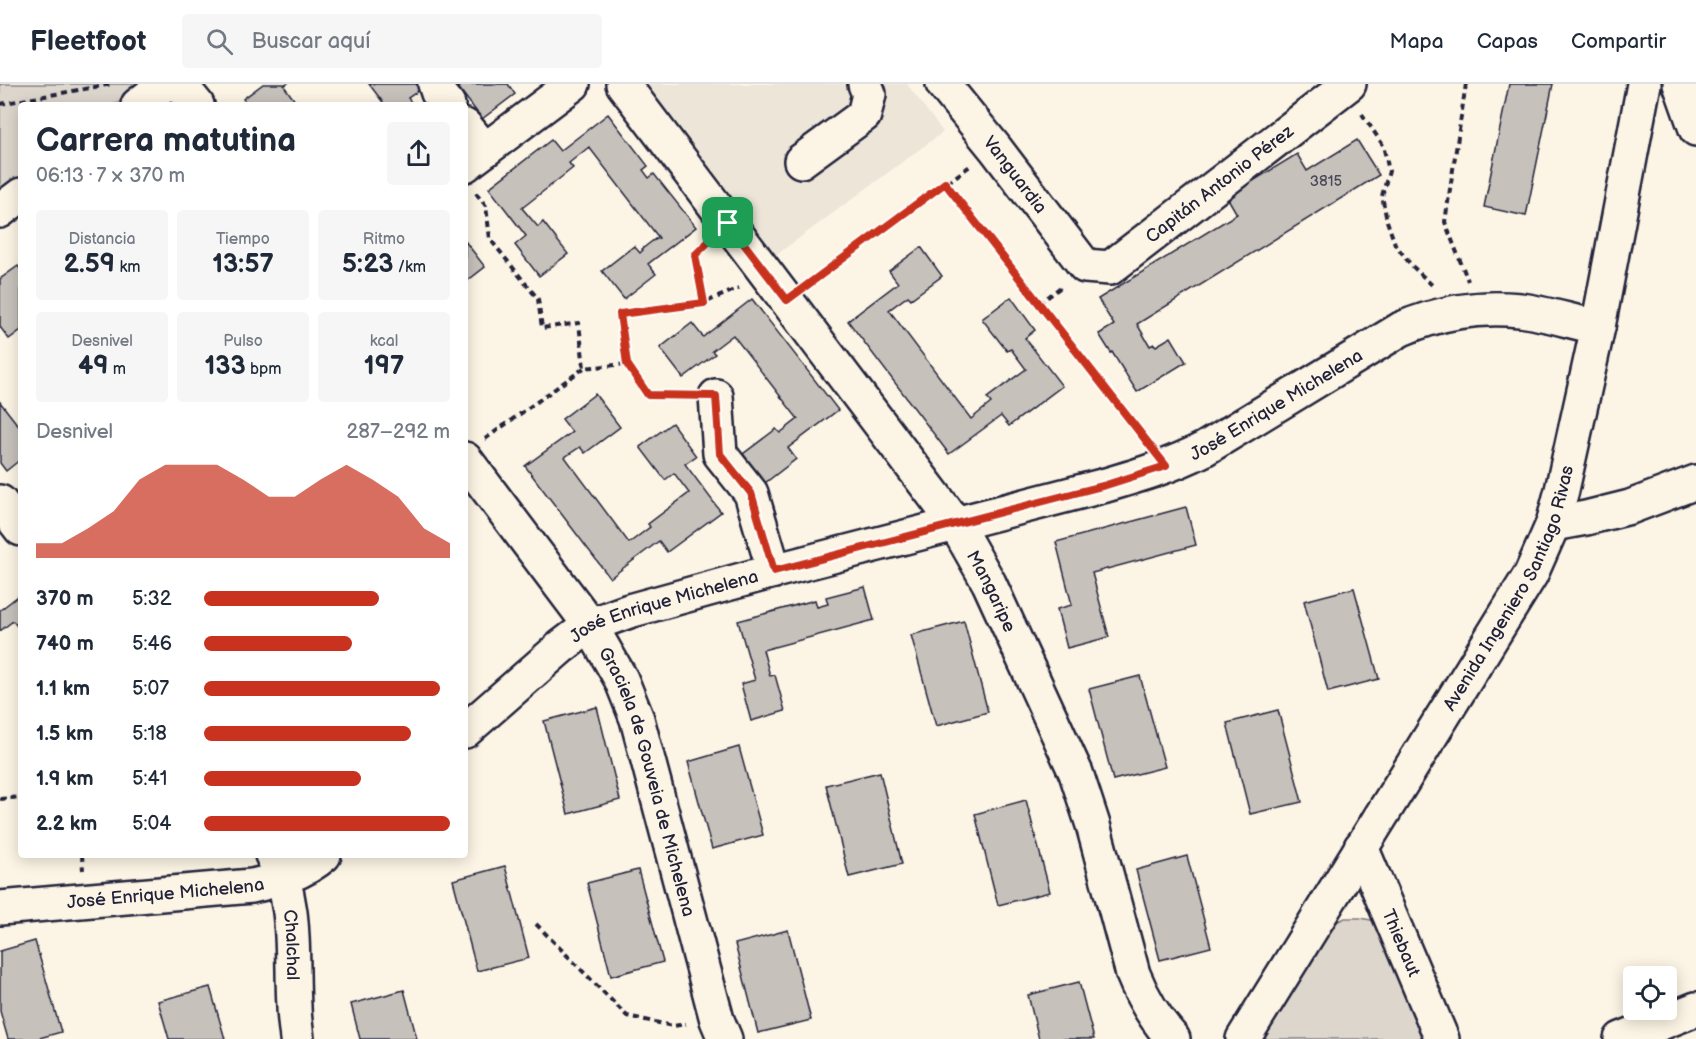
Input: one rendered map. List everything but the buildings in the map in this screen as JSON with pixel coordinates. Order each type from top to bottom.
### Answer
[{"type":"street","points":[[142,102],[165,84]]},
{"type":"street","points":[[180,84],[195,102]]},
{"type":"street","points":[[435,84],[438,93],[446,102]]},
{"type":"street","points":[[472,157],[573,84]]},
{"type":"street","name":"Mangaripe","points":[[623,84],[955,523],[989,583],[1076,773],[1093,825],[1133,974],[1142,998],[1173,1039]]},
{"type":"street","points":[[801,161],[864,115],[869,94],[865,84]]},
{"type":"street","name":"Vanguardia","points":[[943,84],[1085,266]]},
{"type":"street","name":"Avenida Ingeniero Santiago Rivas","points":[[1243,1039],[1531,574],[1553,524],[1598,327],[1644,84]]},
{"type":"street","points":[[1680,84],[1696,129]]},
{"type":"street","name":"Capitán Antonio Pérez","points":[[1085,266],[1110,268],[1347,86]]},
{"type":"street","name":"José Enrique Michelena","points":[[468,728],[561,647],[590,625],[630,611],[774,571],[1106,485],[1166,466],[1204,449],[1401,329],[1420,321],[1444,313],[1479,309],[1522,310],[1598,327]]},
{"type":"street","points":[[716,396],[720,454],[751,493],[774,571]]},
{"type":"street","name":"Graciela de Gouveia de Michelena","points":[[474,450],[590,625],[621,679],[637,719],[721,1029]]},
{"type":"street","points":[[1553,524],[1630,507],[1696,482]]},
{"type":"street","name":"Thiebaut","points":[[1361,847],[1442,1039]]},
{"type":"street","name":"José Enrique Michelena","points":[[0,908],[252,886],[277,867],[312,866],[321,858]]},
{"type":"street","name":"Chalchal","points":[[277,867],[290,913],[297,1039]]},
{"type":"street","points":[[1621,1039],[1696,1009]]},
{"type":"path","points":[[0,104],[112,84]]},
{"type":"path","points":[[1466,84],[1445,222],[1479,309]]},
{"type":"path","points":[[1347,86],[1383,145],[1389,171],[1382,196],[1395,244],[1411,265],[1435,288],[1441,299],[1444,313]]},
{"type":"path","points":[[716,396],[648,395],[627,364],[620,314],[704,303],[777,288],[945,183],[995,148]]},
{"type":"path","points":[[472,157],[486,206],[490,239],[538,299],[542,328],[579,323],[584,368]]},
{"type":"path","points":[[945,183],[1166,466]]},
{"type":"path","points":[[704,303],[695,255],[728,223]]},
{"type":"path","points":[[474,450],[584,368],[627,364]]},
{"type":"path","points":[[0,799],[18,797]]},
{"type":"path","points":[[536,924],[627,1016],[673,1026],[721,1029]]},
{"type":"shaded area","points":[[0,84],[135,84],[132,91],[117,102],[18,102],[18,179],[0,193]]},
{"type":"shaded area","points":[[642,84],[907,84],[943,132],[772,258]]},
{"type":"shaded area","points":[[1345,918],[1371,920],[1377,924],[1387,940],[1423,1039],[1262,1039],[1334,923]]},
{"type":"route","points":[[945,183],[1166,466],[1106,485],[774,571],[751,493],[720,454],[716,396],[648,395],[627,364],[620,314],[704,303],[695,255],[728,223],[787,300],[945,183]]}]
